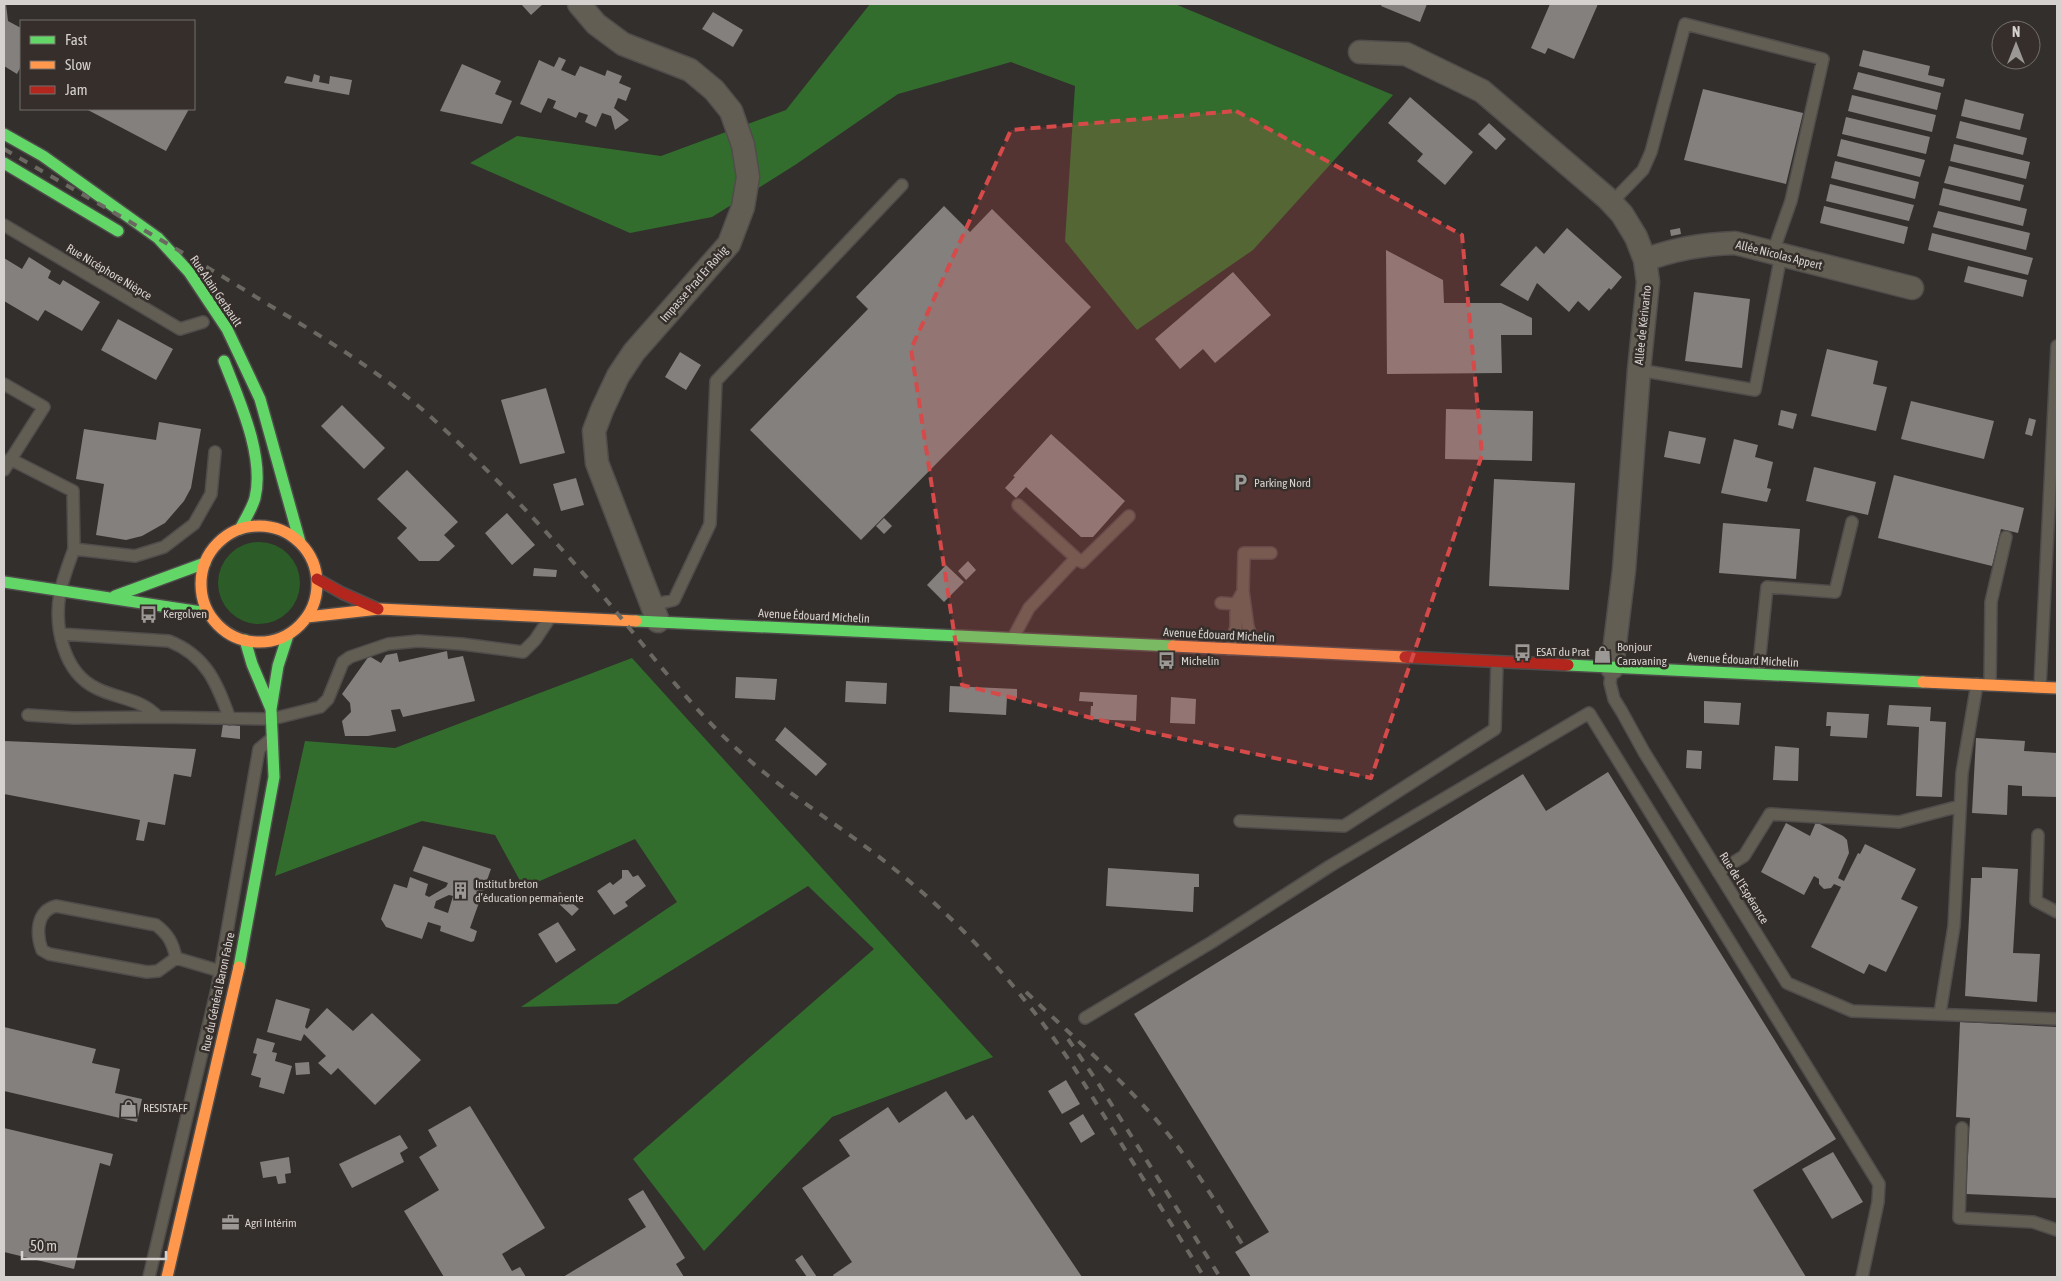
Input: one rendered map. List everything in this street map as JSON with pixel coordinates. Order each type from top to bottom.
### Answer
[{"type":"main road","name":"Rue Alain Gerbault","points":[[4,134],[43,156],[158,238],[189,272],[227,330],[244,362],[260,399],[300,542]]},
{"type":"main road","points":[[4,163],[98,218],[128,238]]},
{"type":"main road","points":[[220,353],[236,390],[258,469],[255,497],[240,529]]},
{"type":"main road","points":[[256,526],[272,528],[287,533],[300,542],[314,566],[317,579],[315,599],[307,617],[288,635],[274,640],[260,642],[245,640],[224,630],[208,612],[202,596],[201,579],[205,563],[213,548],[226,537],[240,529],[256,526]]},
{"type":"main road","points":[[111,597],[205,563]]},
{"type":"main road","name":"Avenue Édouard Michelin","points":[[317,579],[342,593],[379,609]]},
{"type":"main road","points":[[4,582],[208,612]]},
{"type":"main road","name":"Avenue Édouard Michelin","points":[[307,617],[379,609],[550,617],[655,613],[1012,640],[2057,688]]},
{"type":"main road","name":"Rue du Général Baron Fabre","points":[[167,1277],[236,981],[274,777],[272,714],[278,666],[288,635]]},
{"type":"main road","name":"Rue du Général Baron Fabre","points":[[245,640],[252,664],[272,714]]},
{"type":"street","name":"Impasse Prad Er Rohig","points":[[579,4],[596,24],[623,44],[690,70],[714,90],[731,111],[744,146],[748,176],[743,207],[729,244],[634,352],[618,376],[594,431],[597,463],[655,613]]},
{"type":"street","name":"Allée de Kérivarho","points":[[1360,52],[1406,54],[1482,91],[1612,203],[1622,214],[1636,237],[1645,260],[1648,282],[1639,370],[1624,570],[1612,668]]},
{"type":"street","name":"Allée Nicolas Appert","points":[[1645,260],[1707,244],[1735,243],[1912,288]]},
{"type":"lane","points":[[1612,203],[1642,170],[1651,152],[1685,24],[1823,60],[1792,202],[1777,254],[1755,390],[1639,370]]},
{"type":"lane","points":[[655,613],[674,600],[710,524],[716,381],[902,185]]},
{"type":"lane","name":"Rue Nicéphore Nièpce","points":[[4,225],[180,329],[203,322]]},
{"type":"lane","points":[[2040,687],[2057,346]]},
{"type":"lane","points":[[4,384],[44,407],[4,470]]},
{"type":"lane","points":[[74,549],[135,556],[164,547],[194,524],[211,494],[215,452]]},
{"type":"lane","points":[[10,459],[73,491],[74,549],[60,591],[58,609],[60,634],[64,650],[78,674],[85,681],[97,689],[144,705],[158,716]]},
{"type":"lane","points":[[1018,505],[1082,562],[1129,516]]},
{"type":"lane","points":[[1758,674],[1768,587],[1835,592],[1852,522]]},
{"type":"lane","points":[[1990,684],[1991,602],[2006,537]]},
{"type":"lane","points":[[1257,651],[1248,627],[1243,591],[1244,553],[1272,553]]},
{"type":"lane","points":[[1012,640],[1029,608],[1076,558]]},
{"type":"lane","points":[[1229,649],[1236,627],[1236,604],[1243,591]]},
{"type":"lane","points":[[1221,603],[1236,604]]},
{"type":"lane","points":[[28,715],[74,718],[158,716],[230,719],[320,707],[328,699],[343,662],[350,657],[388,644],[418,641],[462,644],[523,652],[535,640],[550,617]]},
{"type":"lane","points":[[60,634],[170,641],[185,647],[201,661],[213,677],[230,719]]},
{"type":"lane","points":[[1240,821],[1344,826],[1495,729],[1497,663]]},
{"type":"lane","name":"Rue de l'Espérance","points":[[1612,668],[1610,683],[1614,699],[1644,752],[1787,983],[1852,1011],[2057,1019]]},
{"type":"lane","points":[[1940,1013],[1954,926],[1962,774],[1977,684]]},
{"type":"lane","points":[[1084,1018],[1212,942],[1330,866],[1589,713],[1879,1184],[1878,1202],[1862,1277]]},
{"type":"lane","points":[[149,1277],[203,1054],[220,971],[258,750],[273,737]]},
{"type":"lane","points":[[1718,872],[1744,856],[1770,814],[1899,822],[1960,806]]},
{"type":"lane","points":[[2038,835],[2036,901],[2057,912]]},
{"type":"lane","points":[[56,906],[156,925],[166,933],[174,948],[176,958],[158,972],[147,972],[49,954],[42,950],[38,940],[38,930],[43,914],[48,908],[56,906]]},
{"type":"lane","points":[[176,958],[220,971]]},
{"type":"lane","points":[[1962,1128],[1958,1218],[2033,1222],[2057,1230]]},
{"type":"highlighted area","points":[[1236,111],[1462,235],[1482,455],[1371,778],[1139,730],[962,685],[911,349],[1011,130]]},
{"type":"green space","points":[[870,4],[1175,4],[1393,95],[1253,250],[1137,330],[1065,241],[1075,86],[1011,62],[898,94],[795,165],[712,217],[630,233],[470,163],[517,136],[661,156],[786,110]]},
{"type":"green space","points":[[251,542],[267,542],[282,549],[293,560],[300,575],[297,599],[288,612],[267,624],[251,624],[236,617],[225,606],[218,591],[218,575],[225,560],[236,549]]},
{"type":"green space","points":[[632,658],[993,1057],[832,1117],[704,1251],[633,1159],[874,949],[808,886],[617,1004],[521,1007],[677,902],[635,839],[524,888],[495,835],[422,821],[275,876],[305,741],[395,748]]},
{"type":"building","points":[[4,4],[6,4],[8,21],[20,27],[20,68],[17,74],[4,66]]},
{"type":"building","points":[[521,4],[543,4],[531,15]]},
{"type":"building","points":[[1382,4],[1427,4],[1420,22],[1381,6]]},
{"type":"building","points":[[1550,4],[1598,4],[1574,59],[1548,48],[1545,54],[1531,48]]},
{"type":"building","points":[[713,12],[743,30],[733,47],[702,29]]},
{"type":"building","points":[[1863,50],[1930,66],[1928,75],[1945,79],[1943,87],[1859,66]]},
{"type":"building","points":[[559,57],[566,60],[561,70],[575,76],[580,66],[605,76],[607,70],[622,76],[619,83],[631,88],[626,101],[618,98],[614,108],[629,120],[615,130],[611,116],[602,113],[596,127],[585,122],[588,115],[579,112],[576,118],[553,108],[556,101],[548,98],[541,113],[520,104],[539,60],[554,67]]},
{"type":"building","points":[[462,64],[501,81],[495,94],[512,101],[502,124],[440,111]]},
{"type":"building","points":[[1858,72],[1941,93],[1937,110],[1853,89]]},
{"type":"building","points":[[314,74],[320,76],[319,82],[329,84],[330,76],[352,80],[349,95],[284,83],[287,76],[312,82]]},
{"type":"building","points":[[1703,89],[1803,113],[1786,184],[1684,160]]},
{"type":"building","points":[[1852,95],[1936,115],[1932,132],[1848,111]]},
{"type":"building","points":[[1410,97],[1473,152],[1445,185],[1417,161],[1423,154],[1388,123]]},
{"type":"building","points":[[1965,99],[2024,114],[2020,130],[1961,116]]},
{"type":"building","points":[[88,110],[188,110],[166,151]]},
{"type":"building","points":[[1846,117],[1930,137],[1926,154],[1842,134]]},
{"type":"building","points":[[1960,121],[2027,138],[2023,155],[1956,138]]},
{"type":"building","points":[[1489,123],[1506,139],[1496,150],[1478,134]]},
{"type":"building","points":[[1841,139],[1925,160],[1920,177],[1837,156]]},
{"type":"building","points":[[1954,144],[2030,162],[2026,179],[1950,161]]},
{"type":"building","points":[[1835,161],[1919,182],[1915,199],[1831,178]]},
{"type":"building","points":[[1949,166],[2024,185],[2020,201],[1944,183]]},
{"type":"building","points":[[1830,184],[1914,205],[1909,221],[1826,201]]},
{"type":"building","points":[[1943,188],[2027,209],[2023,226],[1939,205]]},
{"type":"building","points":[[944,206],[970,232],[992,209],[1091,307],[861,540],[750,430],[868,309],[856,297]]},
{"type":"building","points":[[1824,206],[1908,227],[1904,244],[1820,223]]},
{"type":"building","points":[[1938,211],[2030,233],[2026,250],[1933,227]]},
{"type":"building","points":[[1567,228],[1622,277],[1611,290],[1609,288],[1589,311],[1578,301],[1569,312],[1537,283],[1528,301],[1500,285],[1536,246],[1544,254]]},
{"type":"building","points":[[1680,228],[1681,234],[1671,236],[1670,230]]},
{"type":"building","points":[[1932,233],[2033,258],[2028,275],[1928,250]]},
{"type":"building","points":[[1386,250],[1443,280],[1444,303],[1501,303],[1532,318],[1532,335],[1501,335],[1502,373],[1387,374]]},
{"type":"building","points":[[29,257],[51,271],[48,278],[60,285],[63,280],[100,302],[82,331],[45,310],[38,321],[4,301],[4,258],[22,269]]},
{"type":"building","points":[[1968,266],[2027,280],[2023,297],[1964,282]]},
{"type":"building","points":[[1233,272],[1271,315],[1215,363],[1203,349],[1180,369],[1155,339]]},
{"type":"building","points":[[1694,292],[1750,299],[1742,368],[1685,361]]},
{"type":"building","points":[[118,319],[173,349],[156,380],[101,350]]},
{"type":"building","points":[[1827,349],[1878,361],[1873,384],[1887,387],[1876,431],[1811,416]]},
{"type":"building","points":[[680,352],[701,365],[686,390],[665,377]]},
{"type":"building","points":[[546,388],[565,453],[520,464],[501,400]]},
{"type":"building","points":[[1911,401],[1994,421],[1984,459],[1901,439]]},
{"type":"building","points":[[342,405],[385,448],[364,469],[321,426]]},
{"type":"building","points":[[1446,409],[1533,411],[1532,461],[1445,459]]},
{"type":"building","points":[[1781,410],[1797,414],[1793,429],[1778,425]]},
{"type":"building","points":[[2029,418],[2036,420],[2032,436],[2025,434]]},
{"type":"building","points":[[159,422],[201,429],[191,488],[184,501],[165,523],[142,536],[126,540],[96,535],[104,484],[76,479],[84,429],[156,440]]},
{"type":"building","points":[[1669,431],[1706,438],[1700,464],[1664,457]]},
{"type":"building","points":[[1051,434],[1125,501],[1093,537],[1081,537],[1026,487],[1016,498],[1005,488],[1015,477],[1013,476]]},
{"type":"building","points":[[1734,439],[1758,445],[1755,457],[1773,462],[1767,488],[1771,489],[1767,502],[1721,493]]},
{"type":"building","points":[[1814,467],[1876,482],[1868,515],[1806,501]]},
{"type":"building","points":[[407,470],[458,522],[444,535],[455,546],[439,561],[419,561],[397,538],[407,528],[377,499]]},
{"type":"building","points":[[1894,475],[2024,508],[2018,533],[2001,529],[1992,566],[1878,538]]},
{"type":"building","points":[[576,478],[584,505],[561,511],[553,484]]},
{"type":"building","points":[[1494,479],[1575,483],[1569,590],[1489,586]]},
{"type":"building","points":[[507,513],[535,545],[512,565],[485,533]]},
{"type":"building","points":[[884,518],[892,526],[884,534],[876,526]]},
{"type":"building","points":[[1723,523],[1800,529],[1796,579],[1719,573]]},
{"type":"building","points":[[968,561],[976,570],[966,580],[958,571]]},
{"type":"building","points":[[946,565],[964,582],[944,602],[927,585]]},
{"type":"building","points":[[534,568],[557,570],[556,577],[533,576]]},
{"type":"building","points":[[447,651],[448,659],[463,656],[475,701],[403,717],[400,709],[391,710],[396,731],[368,736],[345,736],[342,721],[351,712],[350,703],[342,694],[369,656],[381,663],[386,655],[397,653],[399,662]]},
{"type":"building","points":[[736,677],[777,679],[775,700],[735,698]]},
{"type":"building","points":[[846,681],[887,683],[886,704],[845,702]]},
{"type":"building","points":[[950,686],[1017,689],[1017,698],[1007,697],[1006,715],[949,712]]},
{"type":"building","points":[[1080,692],[1137,695],[1136,721],[1090,719],[1093,702],[1079,701]]},
{"type":"building","points":[[1171,697],[1196,699],[1195,724],[1170,723]]},
{"type":"building","points":[[1704,701],[1741,703],[1739,725],[1704,723]]},
{"type":"building","points":[[1889,705],[1931,707],[1930,721],[1946,722],[1942,797],[1916,796],[1919,727],[1887,725]]},
{"type":"building","points":[[1827,712],[1869,714],[1867,738],[1830,736],[1831,726],[1826,726]]},
{"type":"building","points":[[223,724],[240,726],[240,739],[221,737]]},
{"type":"building","points":[[785,727],[827,764],[816,776],[775,740]]},
{"type":"building","points":[[1976,738],[2025,741],[2024,751],[2057,753],[2057,797],[2022,796],[2022,786],[2008,785],[2007,815],[1972,813]]},
{"type":"building","points":[[4,741],[196,749],[191,777],[174,774],[165,825],[148,822],[144,841],[136,840],[140,820],[4,794]]},
{"type":"building","points":[[1775,746],[1799,748],[1798,781],[1773,780]]},
{"type":"building","points":[[1687,750],[1702,751],[1701,769],[1686,768]]},
{"type":"building","points":[[1608,772],[1836,1139],[1753,1190],[1806,1277],[1251,1277],[1235,1252],[1269,1232],[1134,1014],[1523,774],[1546,811]]},
{"type":"building","points":[[1816,822],[1847,840],[1849,853],[1838,878],[1844,881],[1858,853],[1860,854],[1865,844],[1916,869],[1901,899],[1918,907],[1886,972],[1869,964],[1864,974],[1811,947],[1841,887],[1834,884],[1831,888],[1824,889],[1819,884],[1819,879],[1814,876],[1804,895],[1761,872],[1786,823],[1810,836]]},
{"type":"building","name":"Institut breton d’éducation permanente","points":[[423,846],[491,869],[470,928],[477,931],[474,941],[471,942],[440,931],[441,926],[428,922],[422,939],[386,927],[381,919],[394,884],[407,888],[410,877],[428,884],[425,895],[429,897],[446,887],[448,883],[413,871]],"holes":[[[449,895],[453,896],[448,913],[434,908],[436,901]]]},
{"type":"building","points":[[1982,867],[2018,869],[2013,953],[2040,954],[2037,1002],[1965,996],[1971,878],[1982,878]]},
{"type":"building","points":[[1108,868],[1199,874],[1199,887],[1194,887],[1193,912],[1106,906]]},
{"type":"building","points":[[622,870],[628,870],[633,877],[638,875],[646,886],[625,902],[628,906],[614,915],[597,891],[610,882],[613,885],[622,878]]},
{"type":"building","points":[[560,892],[579,909],[572,916],[557,902],[555,897]]},
{"type":"building","points":[[558,922],[576,950],[556,963],[538,934]]},
{"type":"building","points":[[276,999],[310,1009],[305,1027],[307,1029],[327,1008],[353,1031],[372,1013],[421,1060],[375,1105],[338,1068],[331,1075],[318,1063],[326,1056],[304,1034],[301,1041],[267,1032]]},
{"type":"building","points":[[1960,1022],[2057,1027],[2057,1198],[1966,1194],[1970,1118],[1956,1117]]},
{"type":"building","points":[[4,1027],[96,1049],[92,1063],[120,1069],[115,1093],[142,1099],[137,1122],[4,1091]]},
{"type":"building","points":[[257,1038],[275,1043],[272,1052],[277,1053],[275,1061],[292,1066],[284,1094],[259,1087],[261,1078],[251,1075],[257,1054],[253,1053]]},
{"type":"building","points":[[309,1062],[310,1074],[296,1075],[295,1063]]},
{"type":"building","points":[[1066,1080],[1080,1104],[1062,1114],[1048,1091]]},
{"type":"building","points":[[946,1091],[966,1120],[973,1115],[1082,1277],[834,1277],[833,1275],[852,1262],[802,1188],[850,1156],[839,1140],[888,1107],[899,1123]]},
{"type":"building","points":[[470,1106],[545,1228],[502,1254],[512,1271],[520,1267],[526,1277],[444,1277],[404,1211],[439,1190],[419,1157],[437,1146],[428,1130]]},
{"type":"building","points":[[1083,1114],[1095,1134],[1081,1143],[1069,1123]]},
{"type":"building","points":[[4,1128],[113,1154],[110,1166],[100,1163],[74,1269],[4,1252]]},
{"type":"building","points":[[400,1135],[408,1148],[400,1153],[404,1162],[352,1188],[339,1164]]},
{"type":"building","points":[[1833,1152],[1863,1202],[1832,1219],[1802,1169]]},
{"type":"building","points":[[289,1157],[291,1173],[285,1174],[286,1183],[278,1184],[276,1176],[263,1178],[260,1162]]},
{"type":"building","points":[[643,1190],[685,1258],[676,1264],[684,1277],[563,1277],[646,1227],[628,1199]]},
{"type":"building","points":[[802,1255],[817,1277],[807,1277],[795,1260]]},
{"type":"railway","points":[[4,149],[170,245],[329,341],[405,395],[447,432],[493,476],[559,547],[602,595],[702,715],[720,733],[776,782],[874,853],[919,890],[969,936],[992,961],[1056,1041],[1075,1069],[1204,1277]]},
{"type":"railway","points":[[1026,992],[1135,1096],[1152,1115],[1188,1161],[1244,1247]]},
{"type":"railway","points":[[1068,1039],[1098,1083],[1220,1277]]},
{"type":"traffic: fast","points":[[4,134],[43,156],[158,238],[189,272],[227,329],[260,399],[300,542]]},
{"type":"traffic: fast","points":[[4,163],[118,231]]},
{"type":"traffic: fast","points":[[224,361],[249,428],[256,464],[257,482],[255,498],[240,529]]},
{"type":"traffic: fast","points":[[115,596],[205,563]]},
{"type":"traffic: fast","points":[[4,582],[208,613]]},
{"type":"traffic: fast","points":[[636,621],[1173,646]]},
{"type":"traffic: fast","points":[[239,967],[274,777],[271,709],[278,666],[288,635]]},
{"type":"traffic: fast","points":[[245,640],[252,664],[271,709]]},
{"type":"traffic: fast","points":[[1568,665],[1923,682]]},
{"type":"traffic: slow","points":[[259,526],[281,531],[300,543],[312,562],[317,584],[312,606],[300,625],[281,637],[259,642],[237,637],[218,625],[206,606],[201,584],[206,562],[218,543],[237,531],[259,526]]},
{"type":"traffic: slow","points":[[307,617],[379,609],[636,621]]},
{"type":"traffic: slow","points":[[1173,646],[1405,657]]},
{"type":"traffic: slow","points":[[1923,682],[2057,688]]},
{"type":"traffic: slow","points":[[167,1277],[239,967]]},
{"type":"traffic: jam","points":[[317,579],[342,593],[378,609]]},
{"type":"traffic: jam","points":[[1405,657],[1568,665]]},
{"type":"place","name":"Parking Nord","points":[[1240,483]]},
{"type":"place","name":"Kergolven","points":[[149,614]]},
{"type":"place","name":"ESAT du Prat","points":[[1522,652]]},
{"type":"place","name":"Bonjour Caravaning","points":[[1603,654]]},
{"type":"place","name":"Michelin","points":[[1167,661]]},
{"type":"place","name":"Institut breton d’éducation permanente","points":[[461,891]]},
{"type":"place","name":"RESISTAFF","points":[[129,1108]]},
{"type":"place","name":"Agri Intérim","points":[[231,1223]]}]
